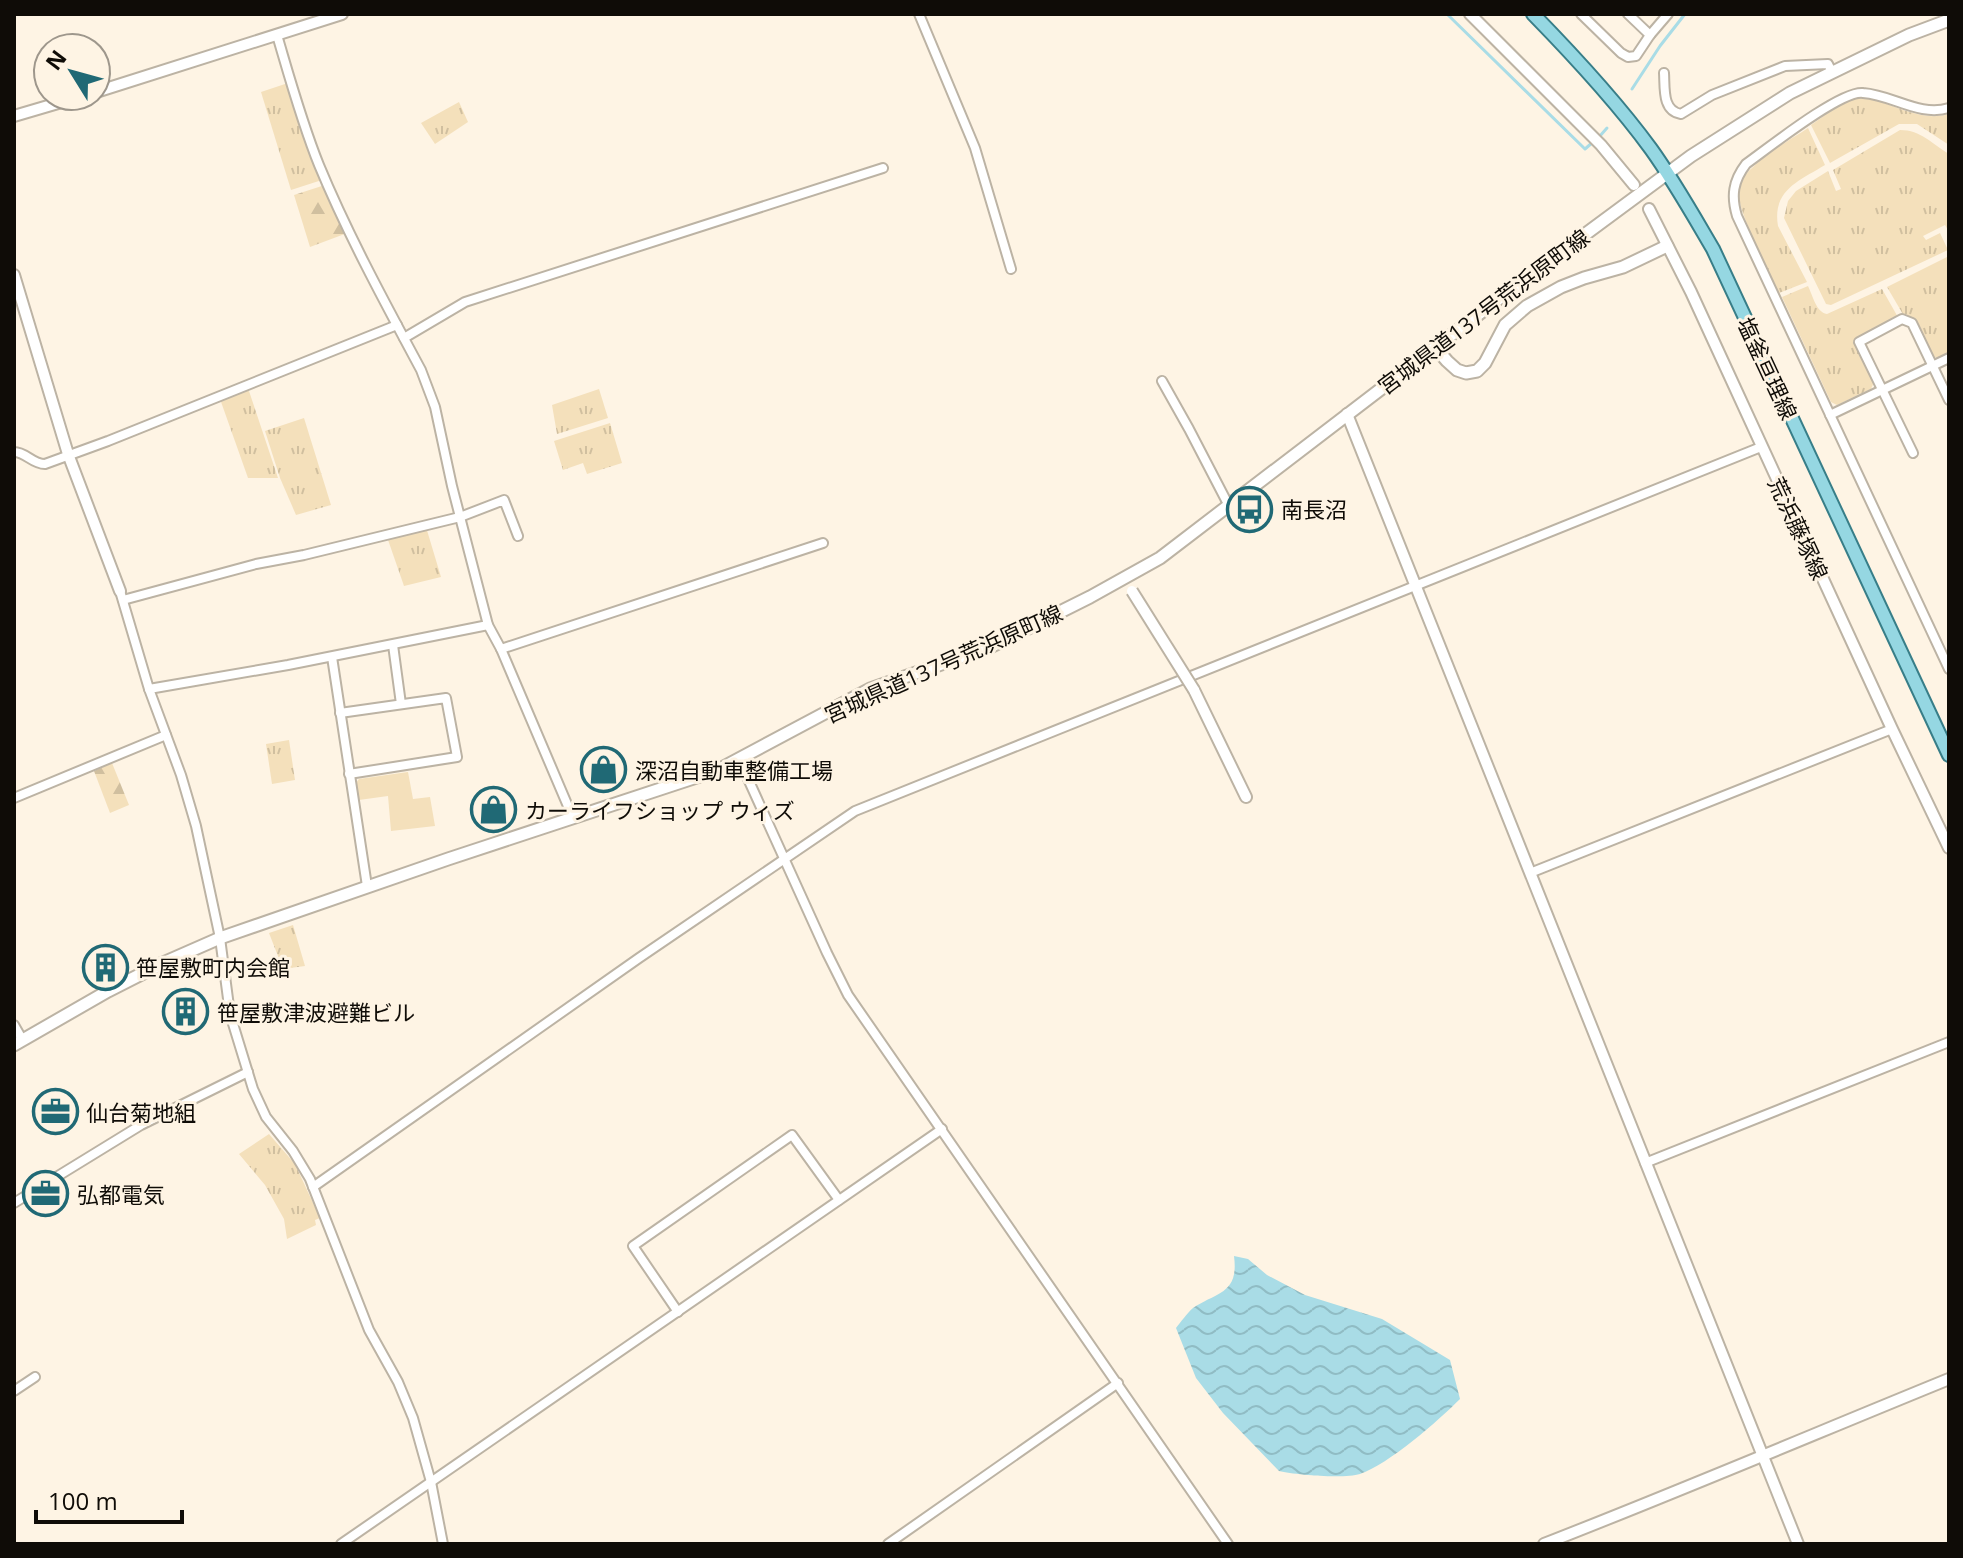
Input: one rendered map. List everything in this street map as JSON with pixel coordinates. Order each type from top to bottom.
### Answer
[{"type":"main road","name":"塩釜亘理線","points":[[1533,14],[1651,148],[1713,249],[1949,755]]},
{"type":"main road","name":"宮城県道137号荒浜原町線","points":[[18,1042],[108,991],[220,938],[718,770],[870,689],[990,647],[1090,597],[1160,558],[1691,156],[1772,104],[1832,72],[1909,35],[1949,20]]},
{"type":"main road","points":[[1435,347],[1457,370],[1466,373],[1477,371],[1485,363],[1505,325],[1540,297],[1573,282],[1623,267],[1667,246]]},
{"type":"street","points":[[112,87],[342,14]]},
{"type":"street","points":[[919,14],[975,148],[1011,269]]},
{"type":"street","points":[[1470,14],[1601,145],[1634,185]]},
{"type":"street","points":[[1581,14],[1628,57],[1636,56],[1668,14]]},
{"type":"street","points":[[1628,14],[1650,35]]},
{"type":"street","points":[[277,35],[319,164],[354,242],[432,397],[488,625],[573,818]]},
{"type":"street","points":[[1664,73],[1666,102],[1678,115],[1712,95],[1785,66],[1828,64],[1832,72]]},
{"type":"street","points":[[1949,108],[1931,111],[1864,93],[1851,94],[1746,164],[1739,173],[1733,193],[1737,216],[1949,669]]},
{"type":"street","points":[[404,338],[465,302],[883,168]]},
{"type":"street","name":"荒浜藤塚線","points":[[1649,209],[1691,292],[1949,848]]},
{"type":"street","points":[[14,275],[68,454],[122,596],[149,689],[196,826],[220,938],[230,1014],[253,1089],[266,1117],[293,1151],[313,1187],[369,1330],[398,1382],[413,1418],[431,1482],[443,1544]]},
{"type":"street","points":[[1913,453],[1859,342],[1902,319],[1912,323],[1949,400]]},
{"type":"street","points":[[14,452],[38,464],[45,464],[397,325]]},
{"type":"street","points":[[1830,415],[1949,358]]},
{"type":"street","points":[[1162,381],[1229,506]]},
{"type":"street","points":[[1347,414],[1798,1544]]},
{"type":"street","points":[[313,1187],[855,811],[1761,447]]},
{"type":"street","points":[[122,596],[460,517],[504,500],[518,536]]},
{"type":"street","points":[[501,649],[823,543]]},
{"type":"street","points":[[1123,578],[1194,690],[1246,797]]},
{"type":"street","points":[[149,689],[332,657],[488,625]]},
{"type":"street","points":[[393,645],[401,704]]},
{"type":"street","points":[[332,657],[367,886]]},
{"type":"street","points":[[340,713],[446,698],[457,757],[349,774]]},
{"type":"street","points":[[1530,873],[1892,729]]},
{"type":"street","points":[[14,798],[166,735]]},
{"type":"street","points":[[739,759],[848,995],[1228,1544]]},
{"type":"street","points":[[14,1025],[18,1042]]},
{"type":"street","points":[[1645,1163],[1949,1042]]},
{"type":"street","points":[[14,1203],[141,1125],[248,1072]]},
{"type":"street","points":[[341,1544],[942,1129]]},
{"type":"street","points":[[678,1312],[633,1246],[792,1135],[839,1200]]},
{"type":"street","points":[[14,1391],[35,1377]]},
{"type":"street","points":[[1544,1544],[1949,1379]]},
{"type":"street","points":[[888,1544],[1118,1383]]},
{"type":"green space","points":[[294,81],[325,179],[291,190],[261,92]]},
{"type":"green space","points":[[1863,97],[1916,114],[1949,114],[1949,145],[1917,124],[1899,124],[1830,163],[1811,125],[1844,102]]},
{"type":"green space","points":[[459,102],[468,122],[435,144],[421,123]]},
{"type":"green space","points":[[1808,128],[1825,165],[1797,182],[1783,195],[1777,214],[1778,226],[1807,282],[1779,293],[1744,216],[1739,191],[1749,170]]},
{"type":"green space","points":[[1900,130],[1920,135],[1949,154],[1949,232],[1945,225],[1923,236],[1926,240],[1940,233],[1948,250],[1831,305],[1826,304],[1784,218],[1788,201],[1796,191],[1828,171],[1836,191],[1841,189],[1833,170]]},
{"type":"green space","points":[[328,184],[350,232],[310,247],[294,195]]},
{"type":"green space","points":[[1949,256],[1949,352],[1938,358],[1931,356],[1887,287]]},
{"type":"green space","points":[[1808,286],[1817,307],[1827,314],[1882,289],[1899,319],[1854,340],[1874,382],[1871,389],[1837,405],[1831,402],[1782,297]]},
{"type":"green space","points":[[246,389],[278,478],[248,478],[220,399]]},
{"type":"green space","points":[[599,389],[608,418],[557,434],[552,405]]},
{"type":"green space","points":[[304,418],[331,505],[296,515],[265,431]]},
{"type":"green space","points":[[610,423],[622,463],[587,474],[583,463],[563,470],[554,441]]},
{"type":"green space","points":[[426,527],[441,577],[404,586],[387,537]]},
{"type":"green space","points":[[289,740],[295,780],[272,784],[266,744]]},
{"type":"green space","points":[[112,763],[129,805],[110,813],[94,771]]},
{"type":"green space","points":[[408,772],[413,799],[430,797],[435,826],[391,831],[388,796],[359,800],[356,783],[359,779]]},
{"type":"green space","points":[[293,925],[305,966],[283,969],[269,933]]},
{"type":"green space","points":[[269,1134],[295,1164],[320,1218],[315,1220],[316,1225],[287,1239],[284,1219],[265,1185],[239,1154]]},
{"type":"water","points":[[1234,1256],[1248,1259],[1267,1275],[1305,1295],[1382,1319],[1450,1360],[1460,1399],[1399,1452],[1360,1474],[1320,1476],[1279,1471],[1223,1413],[1196,1378],[1176,1328],[1193,1308],[1230,1285],[1235,1268]]},
{"type":"waterway","points":[[1447,14],[1585,149],[1593,142]]},
{"type":"waterway","points":[[1632,89],[1685,14]]},
{"type":"waterway","points":[[1599,137],[1607,128]]},
{"type":"place","name":"南長沼","points":[[1250,509]]},
{"type":"place","name":"深沼自動車整備工場","points":[[604,770]]},
{"type":"place","name":"カーライフショップ ウィズ","points":[[494,810]]},
{"type":"place","name":"笹屋敷町内会館","points":[[105,967]]},
{"type":"place","name":"笹屋敷津波避難ビル","points":[[186,1012]]},
{"type":"place","name":"仙台菊地組","points":[[55,1112]]},
{"type":"place","name":"弘都電気","points":[[46,1194]]}]
